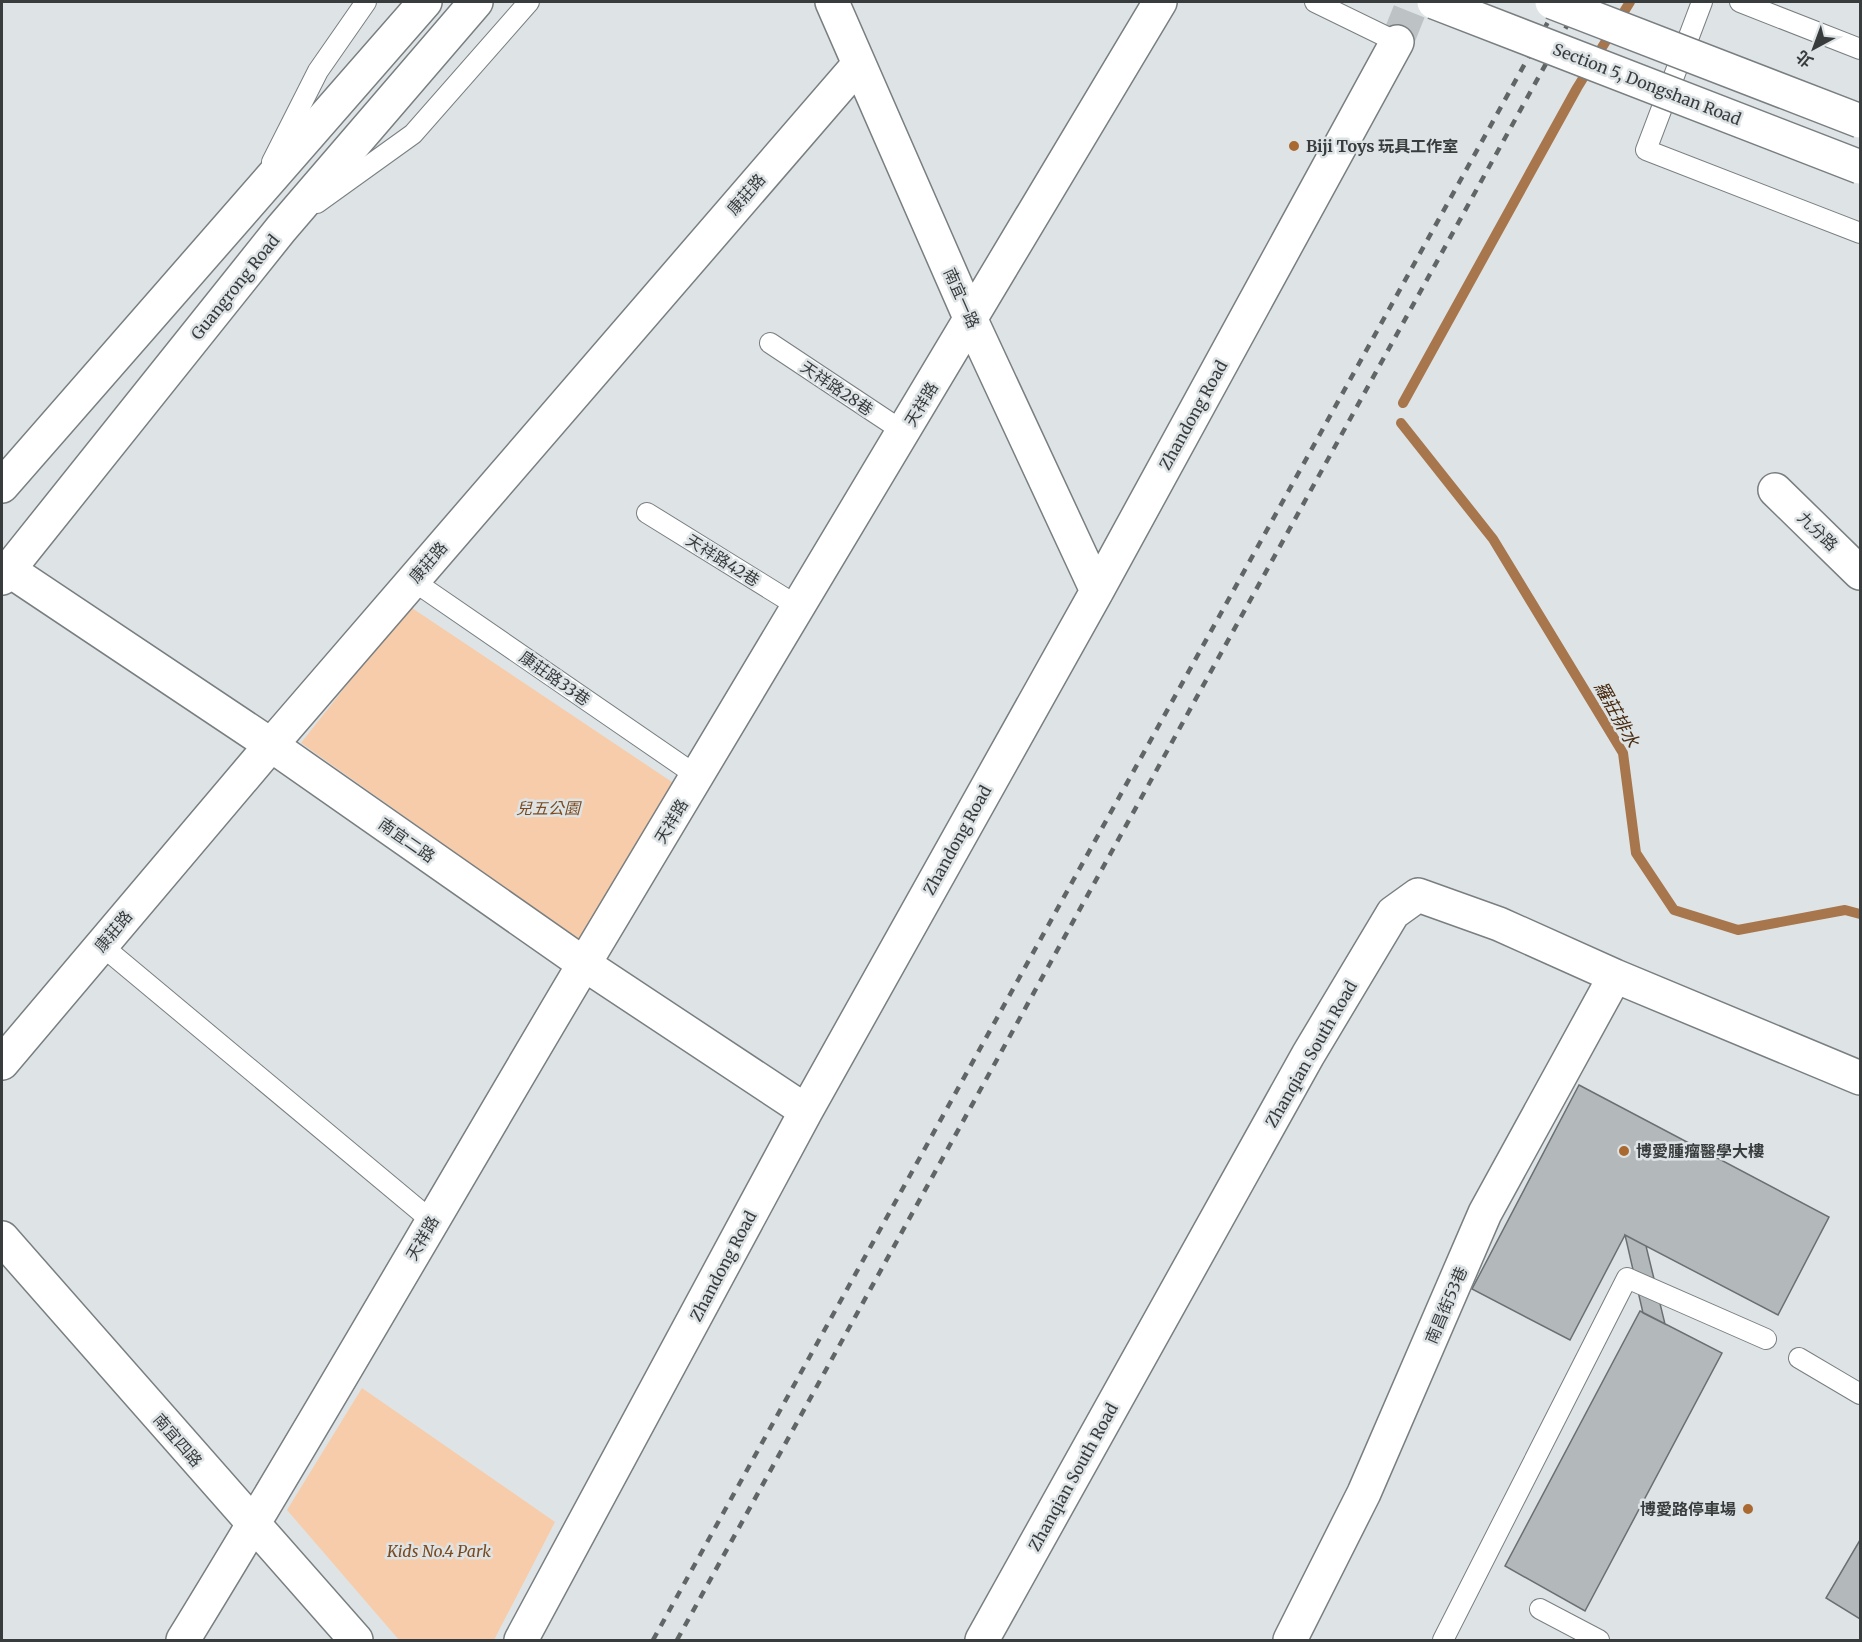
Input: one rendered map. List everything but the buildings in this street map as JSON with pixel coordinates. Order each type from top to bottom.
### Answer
[{"type":"street","points":[[2,486],[425,2]]},
{"type":"street","name":"Guangrong Road","points":[[5,574],[281,230],[476,2]]},
{"type":"street","name":"南宜一路","points":[[832,2],[971,320],[1097,591]]},
{"type":"street","name":"天祥路","points":[[183,1641],[254,1526],[584,964],[1160,2]]},
{"type":"street","name":"Section 5, Dongshan Road","points":[[1434,2],[1860,167]]},
{"type":"street","points":[[1552,2],[1860,121]]},
{"type":"street","name":"Zhandong Road","points":[[521,1641],[806,1111],[1097,591],[1397,42]]},
{"type":"street","name":"康莊路","points":[[2,1063],[412,580],[859,64]]},
{"type":"street","name":"九分路","points":[[1775,490],[1860,573]]},
{"type":"street","name":"南宜二路","points":[[5,574],[271,745],[584,964],[806,1111]]},
{"type":"street","name":"Zhanqian South Road","points":[[981,1641],[1308,1055],[1394,913],[1418,895],[1499,924],[1615,976],[1860,1078]]},
{"type":"street","name":"南昌街53巷","points":[[1290,1641],[1364,1493],[1485,1213],[1615,976]]},
{"type":"street","name":"南宜四路","points":[[2,1238],[356,1641]]},
{"type":"lane","points":[[253,199],[318,71],[366,2]]},
{"type":"lane","points":[[281,230],[413,134],[529,2]]},
{"type":"lane","points":[[1315,2],[1397,42]]},
{"type":"lane","points":[[1702,2],[1646,150],[1860,233]]},
{"type":"lane","points":[[1740,2],[1860,49]]},
{"type":"lane","name":"天祥路28巷","points":[[770,344],[904,432]]},
{"type":"lane","name":"天祥路42巷","points":[[647,513],[799,607]]},
{"type":"lane","name":"康莊路33巷","points":[[412,580],[697,776]]},
{"type":"lane","points":[[101,945],[432,1221]]},
{"type":"lane","points":[[1443,1641],[1627,1278],[1766,1339]]},
{"type":"lane","points":[[1799,1358],[1860,1394]]},
{"type":"lane","points":[[1540,1609],[1599,1641]]},
{"type":"green space","name":"兒五公園","points":[[409,606],[675,784],[580,941],[301,743]]},
{"type":"green space","name":"Kids No.4 Park","points":[[362,1388],[555,1522],[494,1640],[399,1640],[287,1510]]},
{"type":"waterway","points":[[1403,403],[1577,88],[1630,2]]},
{"type":"waterway","name":"羅莊排水","points":[[1401,423],[1493,539],[1623,753],[1636,853],[1674,910],[1738,930],[1845,910],[1860,914]]},
{"type":"tunnel","points":[[1397,42],[1413,2]]},
{"type":"railway","points":[[653,1640],[1559,2]]},
{"type":"railway","points":[[677,1640],[1580,2]]},
{"type":"place","name":"Biji Toys 玩具工作室","points":[[1294,146]]},
{"type":"place","name":"博愛腫瘤醫學大樓","points":[[1624,1151]]},
{"type":"place","name":"博愛路停車場","points":[[1748,1509]]}]
